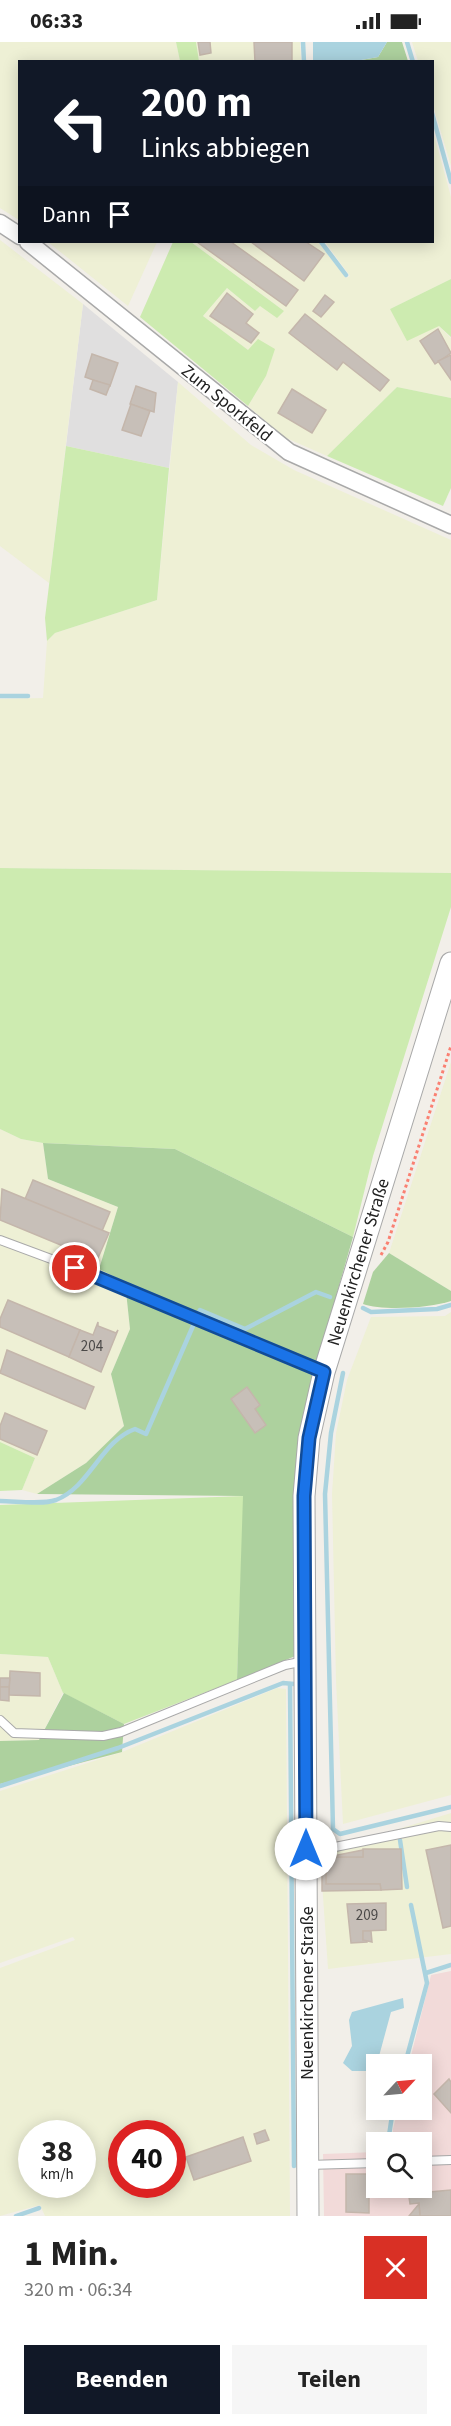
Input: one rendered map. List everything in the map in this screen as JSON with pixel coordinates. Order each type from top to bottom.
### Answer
[{"type":"street","points":[[0,223],[18,235]]},
{"type":"street","name":"Zum Sporkfeld","points":[[29,243],[289,452],[451,525]]},
{"type":"street","name":"Neuenkirchener Straße","points":[[308,2216],[304,1496],[309,1438],[324,1372],[451,963]]},
{"type":"lane","points":[[0,1240],[113,1282],[324,1372]]},
{"type":"lane","points":[[0,1730],[14,1733],[103,1736],[121,1732],[285,1665],[305,1661]]},
{"type":"lane","points":[[0,1720],[14,1733]]},
{"type":"lane","points":[[306,1849],[335,1846],[439,1826],[451,1827]]},
{"type":"lane","points":[[432,2161],[451,2160]]},
{"type":"lane","points":[[308,2164],[366,2163]]},
{"type":"path","points":[[375,1261],[388,1242],[451,1046]]},
{"type":"shaded area","points":[[83,304],[178,382],[169,468],[66,446]]},
{"type":"shaded area","points":[[451,1971],[451,2216],[324,2216],[323,2154],[366,2152],[366,2198],[432,2198],[432,2132],[393,2132],[395,2120],[432,2120],[432,2054],[411,2054],[431,1975]]},
{"type":"green space","points":[[0,42],[176,42],[180,60],[18,60],[18,219],[0,208]]},
{"type":"green space","points":[[176,42],[196,42],[199,60],[180,60]]},
{"type":"green space","points":[[196,42],[300,42],[301,60],[199,60]]},
{"type":"green space","points":[[387,42],[402,42],[408,60],[361,60],[378,57]]},
{"type":"green space","points":[[412,42],[451,42],[451,166],[434,109],[434,60],[418,60]]},
{"type":"green space","points":[[434,134],[451,197],[451,279],[390,309],[439,326],[451,338],[451,398],[397,387],[327,456],[284,437],[248,406],[266,376],[249,351],[203,316],[227,288],[255,311],[260,306],[284,311],[192,243],[319,243],[346,278],[350,276],[326,243],[434,243]]},
{"type":"green space","points":[[0,240],[83,304],[49,583],[0,546]]},
{"type":"green space","points":[[49,243],[157,243],[128,306]]},
{"type":"green space","points":[[173,243],[192,243],[284,311],[277,318],[260,306],[255,311],[227,288],[203,316],[248,350],[258,339],[275,349],[266,376],[248,406],[140,317]]},
{"type":"green space","points":[[451,279],[451,337],[439,326],[407,341],[390,309]]},
{"type":"green space","points":[[178,382],[251,445],[294,470],[451,540],[451,873],[0,868],[0,699],[43,698],[47,641],[55,633],[157,600]]},
{"type":"green space","points":[[397,387],[451,398],[451,488],[443,506],[327,456]]},
{"type":"green space","points":[[66,446],[169,468],[157,600],[55,633],[47,641],[45,618]]},
{"type":"green space","points":[[0,868],[451,873],[451,907],[373,1156],[353,1237],[175,1149],[43,1143],[21,1139],[0,1129]]},
{"type":"green space","points":[[451,1062],[451,1291],[389,1253]]},
{"type":"green space","points":[[0,1129],[21,1139],[43,1143],[48,1179],[118,1207],[99,1268],[125,1282],[130,1329],[111,1374],[124,1426],[86,1463],[37,1494],[22,1490],[35,1458],[0,1442]]},
{"type":"green space","points":[[43,1143],[175,1149],[353,1237],[317,1363],[298,1655],[237,1680],[243,1496],[37,1494],[86,1463],[124,1426],[111,1374],[130,1329],[125,1282],[99,1269],[118,1207],[48,1179]]},
{"type":"green space","points":[[389,1253],[451,1291],[451,1301],[407,1308],[363,1304],[373,1272]]},
{"type":"green space","points":[[451,1312],[451,1795],[343,1824],[336,1681],[332,1494],[336,1433],[347,1380],[371,1317],[445,1316]]},
{"type":"green space","points":[[0,1442],[35,1458],[22,1490],[0,1491]]},
{"type":"green space","points":[[244,1496],[237,1680],[124,1724],[63,1693],[48,1657],[0,1654],[0,1505]]},
{"type":"green space","points":[[0,1654],[48,1657],[63,1693],[39,1740],[0,1741]]},
{"type":"green space","points":[[277,1688],[286,1689],[290,2216],[45,2216],[40,2205],[0,2216],[0,1968],[75,1940],[73,1937],[0,1963],[0,1791],[122,1752]]},
{"type":"green space","points":[[64,1693],[124,1724],[122,1752],[0,1784],[0,1741],[39,1740]]},
{"type":"green space","points":[[451,1813],[451,1954],[328,1969],[320,1853]]},
{"type":"water","points":[[313,42],[387,42],[378,57],[361,60],[313,60]]},
{"type":"water","points":[[403,1998],[404,2008],[391,2012],[380,2054],[366,2054],[366,2071],[352,2071],[343,2063],[352,2046],[349,2020],[352,2012]]},
{"type":"building","points":[[198,42],[210,42],[211,53],[200,55]]},
{"type":"building","points":[[254,42],[292,42],[292,60],[255,60]]},
{"type":"building","points":[[198,243],[232,243],[298,290],[286,306]]},
{"type":"building","points":[[252,243],[308,243],[324,254],[304,281]]},
{"type":"building","points":[[227,293],[253,314],[246,323],[259,333],[251,343],[210,316]]},
{"type":"building","points":[[325,295],[334,302],[321,317],[313,311]]},
{"type":"building","points":[[305,314],[389,380],[380,391],[343,362],[337,370],[289,333]]},
{"type":"building","points":[[438,329],[451,353],[435,364],[420,341]]},
{"type":"building","points":[[92,354],[118,363],[110,386],[85,377]]},
{"type":"building","points":[[451,355],[451,380],[438,361]]},
{"type":"building","points":[[93,380],[110,385],[106,395],[90,389]]},
{"type":"building","points":[[136,386],[156,393],[154,412],[130,404]]},
{"type":"building","points":[[292,389],[326,410],[312,433],[278,413]]},
{"type":"building","points":[[131,404],[150,411],[141,436],[122,430]]},
{"type":"building","points":[[33,1180],[110,1212],[102,1231],[25,1199]]},
{"type":"building","points":[[2,1189],[109,1233],[97,1260],[0,1220]]},
{"type":"building","points":[[8,1300],[80,1330],[69,1357],[0,1327],[0,1319]]},
{"type":"building","points":[[98,1322],[98,1326],[116,1333],[118,1330],[101,1372],[69,1357],[80,1330],[93,1335]]},
{"type":"building","points":[[7,1350],[94,1387],[85,1409],[0,1373]]},
{"type":"building","points":[[247,1387],[260,1405],[255,1409],[266,1425],[255,1433],[231,1399]]},
{"type":"building","points":[[5,1413],[47,1431],[37,1455],[0,1439],[0,1426]]},
{"type":"building","points":[[10,1671],[40,1673],[40,1696],[9,1695]]},
{"type":"building","points":[[0,1678],[10,1678],[9,1687],[0,1687]]},
{"type":"building","points":[[0,1687],[9,1687],[9,1701],[0,1700]]},
{"type":"building","points":[[451,1845],[451,1926],[443,1928],[426,1850]]},
{"type":"building","points":[[363,1849],[401,1849],[402,1889],[381,1890],[380,1884],[326,1884],[326,1857],[363,1857]]},
{"type":"building","points":[[363,1850],[363,1857],[328,1857]]},
{"type":"building","points":[[322,1858],[326,1858],[326,1884],[380,1884],[381,1890],[322,1891]]},
{"type":"building","points":[[386,1903],[386,1930],[363,1931],[363,1940],[367,1942],[351,1943],[347,1904]]},
{"type":"building","points":[[363,1931],[371,1931],[372,1942],[363,1940]]},
{"type":"building","points":[[449,2079],[451,2082],[451,2113],[434,2094]]},
{"type":"building","points":[[265,2130],[269,2140],[257,2144],[254,2134]]},
{"type":"building","points":[[243,2137],[251,2161],[194,2180],[186,2157]]},
{"type":"building","points":[[346,2174],[366,2174],[366,2198],[369,2198],[369,2213],[346,2212]]},
{"type":"building","points":[[451,2190],[451,2216],[420,2216],[419,2203],[410,2204],[409,2198],[432,2198],[432,2192]]},
{"type":"building","points":[[419,2204],[420,2216],[409,2216]]},
{"type":"waterway","points":[[303,42],[304,60]]},
{"type":"waterway","points":[[407,42],[412,60]]},
{"type":"waterway","points":[[434,120],[451,182]]},
{"type":"waterway","points":[[322,243],[346,275]]},
{"type":"waterway","points":[[0,696],[28,696]]},
{"type":"waterway","points":[[199,1312],[200,1310],[245,1329],[316,1292],[330,1297]]},
{"type":"waterway","points":[[363,1308],[371,1312],[437,1309],[451,1305]]},
{"type":"waterway","points":[[0,1501],[36,1503],[56,1500],[68,1494],[78,1485],[104,1453],[123,1435],[135,1429],[146,1434],[193,1326]]},
{"type":"waterway","points":[[343,1373],[331,1433],[325,1494],[333,1829],[340,1834],[451,1807]]},
{"type":"waterway","points":[[0,1786],[118,1748],[283,1683],[294,1684]]},
{"type":"waterway","points":[[290,1684],[294,2166]]},
{"type":"waterway","points":[[400,1840],[407,1887]]},
{"type":"waterway","points":[[408,2054],[427,1983],[411,1905]]},
{"type":"waterway","points":[[426,1973],[451,1965]]},
{"type":"waterway","points":[[390,2132],[391,2120]]},
{"type":"waterway","points":[[16,2216],[39,2208]]},
{"type":"route","points":[[75,1268],[324,1372],[309,1438],[304,1496],[306,1849]]}]
